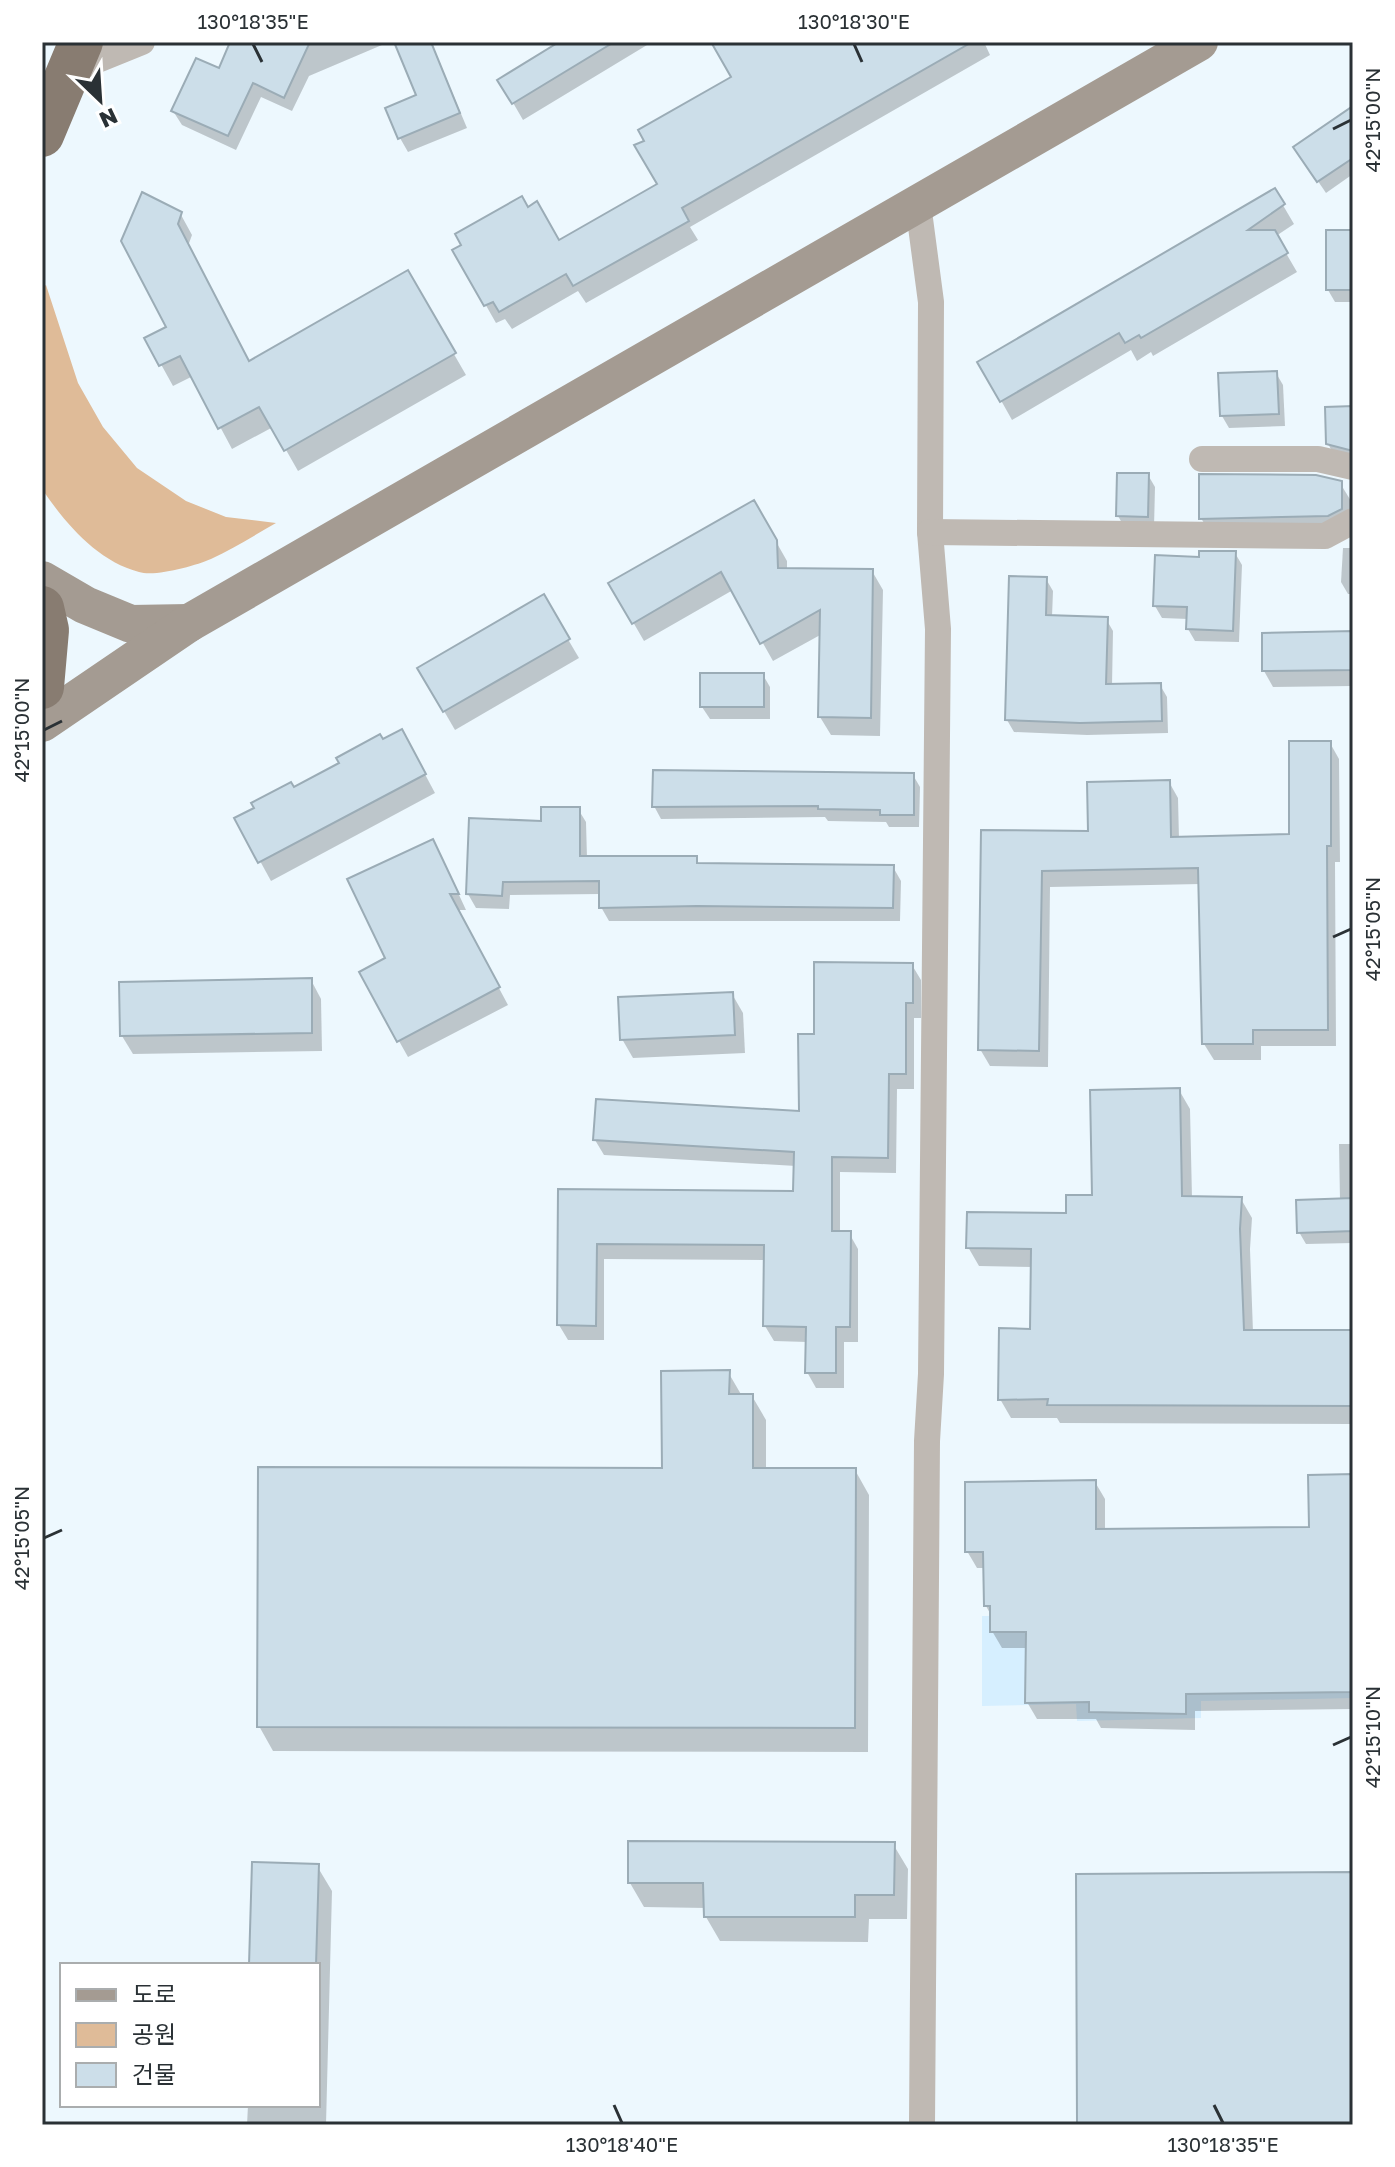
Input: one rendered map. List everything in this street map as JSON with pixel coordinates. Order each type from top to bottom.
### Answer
[{"type":"highway","points":[[42,135],[74,57]]},
{"type":"highway","points":[[42,608],[47,630],[42,687]]},
{"type":"main road","points":[[42,723],[189,623],[1199,42]]},
{"type":"main road","points":[[42,580],[85,605],[131,624],[189,623]]},
{"type":"street","points":[[74,57],[142,42]]},
{"type":"street","points":[[918,204],[931,302],[930,532],[938,629],[931,1374],[926,1457],[922,2125]]},
{"type":"street","points":[[1202,459],[1318,459],[1353,467]]},
{"type":"street","points":[[930,532],[1325,536],[1353,521]]},
{"type":"shaded area","points":[[1353,1614],[1353,1698],[1201,1701],[1201,1718],[1077,1721],[1076,1704],[982,1706],[982,1616]]},
{"type":"green space","points":[[46,285],[78,383],[103,427],[137,468],[186,501],[226,517],[276,523],[211,559],[185,568],[155,573],[124,567],[83,539],[42,489],[42,288]]},
{"type":"building","points":[[230,42],[310,42],[284,98],[253,83],[228,136],[171,111],[196,58],[219,68]]},
{"type":"building","points":[[394,42],[431,42],[460,113],[398,139],[385,108],[416,95]]},
{"type":"building","points":[[559,42],[614,42],[512,104],[497,80]]},
{"type":"building","points":[[711,42],[972,42],[682,208],[689,221],[573,286],[566,274],[499,312],[493,302],[484,306],[452,250],[461,245],[455,234],[522,196],[528,207],[537,201],[559,240],[657,184],[634,145],[644,141],[638,130],[731,77]]},
{"type":"building","points":[[1353,106],[1353,158],[1317,182],[1293,147]]},
{"type":"building","points":[[1275,188],[1285,204],[1248,230],[1275,230],[1288,253],[1141,338],[1139,335],[1125,343],[1119,333],[1000,402],[977,362]]},
{"type":"building","points":[[142,192],[182,212],[178,224],[249,361],[408,270],[456,353],[284,451],[259,407],[218,429],[180,356],[159,366],[144,338],[166,327],[121,241]]},
{"type":"building","points":[[1326,230],[1353,230],[1353,290],[1326,290]]},
{"type":"building","points":[[1277,371],[1279,414],[1220,416],[1218,373]]},
{"type":"building","points":[[1353,406],[1353,451],[1326,444],[1325,407]]},
{"type":"building","points":[[1117,473],[1149,473],[1148,517],[1116,516]]},
{"type":"building","points":[[1199,474],[1316,475],[1342,481],[1342,509],[1328,516],[1199,519]]},
{"type":"building","points":[[754,500],[777,540],[778,568],[873,569],[871,718],[818,717],[820,610],[760,644],[721,572],[632,624],[608,583]]},
{"type":"building","points":[[1199,551],[1236,551],[1233,631],[1186,629],[1187,607],[1153,606],[1155,555],[1199,557]]},
{"type":"building","points":[[1009,576],[1047,577],[1046,615],[1108,617],[1106,684],[1161,683],[1162,721],[1080,723],[1005,720]]},
{"type":"building","points":[[544,594],[570,639],[443,712],[417,668]]},
{"type":"building","points":[[1353,631],[1353,670],[1262,671],[1262,633]]},
{"type":"building","points":[[700,673],[764,673],[764,707],[700,707]]},
{"type":"building","points":[[402,729],[426,774],[258,863],[234,818],[254,808],[251,803],[291,782],[294,787],[339,763],[336,758],[380,734],[383,739]]},
{"type":"building","points":[[1289,741],[1331,741],[1331,846],[1327,846],[1328,1030],[1253,1030],[1253,1044],[1202,1044],[1198,868],[1042,871],[1039,1051],[978,1050],[981,830],[1088,831],[1087,782],[1170,780],[1171,837],[1289,834]]},
{"type":"building","points":[[653,770],[914,773],[914,815],[880,815],[880,810],[818,809],[818,806],[652,807]]},
{"type":"building","points":[[541,807],[580,807],[580,856],[697,856],[697,863],[894,865],[893,908],[599,908],[599,881],[503,882],[502,896],[466,894],[469,818],[541,821]]},
{"type":"building","points":[[433,839],[459,894],[450,894],[500,987],[397,1042],[359,972],[385,958],[347,879]]},
{"type":"building","points":[[814,962],[913,963],[913,1003],[906,1003],[906,1074],[889,1074],[888,1158],[832,1157],[832,1231],[851,1231],[850,1327],[836,1327],[836,1373],[805,1373],[806,1327],[763,1326],[764,1245],[597,1244],[596,1326],[557,1325],[558,1189],[793,1191],[794,1152],[593,1140],[596,1099],[799,1111],[798,1034],[814,1034]]},
{"type":"building","points":[[312,978],[312,1033],[120,1036],[119,982]]},
{"type":"building","points":[[733,992],[735,1035],[620,1040],[618,997]]},
{"type":"building","points":[[1180,1088],[1182,1196],[1242,1197],[1240,1229],[1244,1330],[1353,1330],[1353,1406],[1047,1405],[1048,1399],[998,1400],[999,1328],[1030,1329],[1031,1249],[966,1248],[967,1212],[1066,1213],[1066,1195],[1092,1195],[1090,1090]]},
{"type":"building","points":[[1353,1198],[1353,1231],[1297,1233],[1296,1200]]},
{"type":"building","points":[[730,1370],[729,1394],[753,1394],[753,1468],[856,1468],[855,1728],[257,1727],[258,1467],[662,1468],[661,1371]]},
{"type":"building","points":[[1353,1474],[1353,1692],[1186,1694],[1186,1714],[1089,1712],[1089,1702],[1025,1703],[1026,1632],[990,1632],[990,1606],[984,1606],[983,1552],[965,1552],[965,1482],[1096,1480],[1096,1529],[1309,1527],[1308,1475]]},
{"type":"building","points":[[628,1841],[895,1842],[894,1895],[855,1895],[855,1917],[704,1917],[703,1883],[628,1883]]},
{"type":"building","points":[[252,1862],[319,1864],[316,1963],[249,1963]]},
{"type":"building","points":[[1353,1872],[1353,2125],[1077,2125],[1076,1874]]}]
